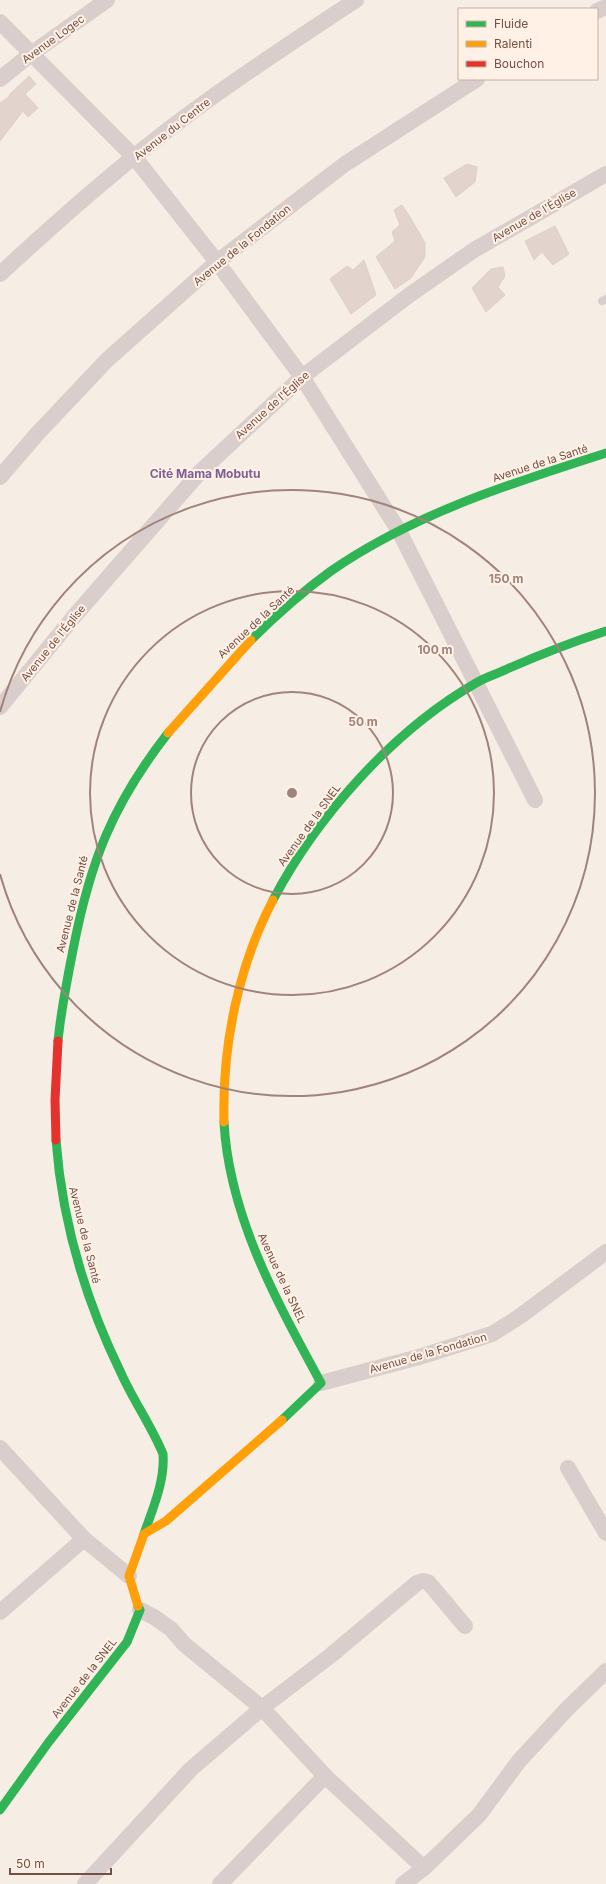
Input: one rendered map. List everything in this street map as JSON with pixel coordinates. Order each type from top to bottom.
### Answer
[{"type":"street","name":"Avenue Logec","points":[[0,79],[31,54],[107,0]]},
{"type":"street","name":"Avenue du Centre","points":[[0,274],[54,224],[192,112],[288,44],[356,0]]},
{"type":"street","points":[[0,22],[135,158],[217,262],[302,377],[399,531],[535,800]]},
{"type":"street","name":"Avenue de la Fondation","points":[[0,477],[37,434],[107,360],[217,262],[345,164],[475,80]]},
{"type":"street","name":"Avenue de l'Église","points":[[0,707],[77,613],[200,472],[302,377],[408,296],[474,250],[606,174]]},
{"type":"street","name":"Avenue de la Santé","points":[[144,1534],[157,1493],[162,1468],[163,1453],[121,1374],[93,1312],[79,1270],[65,1213],[55,1142],[55,1065],[65,992],[80,914],[96,855],[112,818],[129,785],[172,726],[238,653],[287,606],[333,570],[399,531],[479,496],[606,453]]},
{"type":"street","name":"Avenue de la SNEL","points":[[321,1383],[284,1315],[258,1259],[239,1204],[227,1148],[224,1102],[225,1078],[232,1021],[245,969],[262,922],[283,881],[304,849],[353,786],[411,729],[475,683],[546,652],[606,631]]},
{"type":"street","name":"Avenue de la Fondation","points":[[321,1383],[419,1357],[492,1334],[518,1318],[606,1252]]},
{"type":"street","points":[[321,1383],[263,1438],[166,1522],[144,1534],[129,1576],[132,1590],[140,1610],[171,1628],[184,1644],[262,1708],[325,1776],[424,1868]]},
{"type":"street","points":[[0,1448],[84,1539],[129,1576]]},
{"type":"street","points":[[568,1468],[606,1533]]},
{"type":"street","points":[[0,1612],[84,1539]]},
{"type":"street","points":[[85,1884],[192,1769],[262,1708],[330,1656],[417,1583],[423,1581],[428,1582],[465,1626]]},
{"type":"street","name":"Avenue de la SNEL","points":[[0,1810],[48,1743],[127,1642],[140,1610]]},
{"type":"street","points":[[403,1884],[424,1868],[479,1815],[519,1761],[566,1710],[606,1671]]},
{"type":"street","points":[[220,1884],[325,1776]]},
{"type":"building","points":[[29,76],[36,84],[25,94],[38,108],[28,117],[23,111],[0,141],[0,103],[10,96],[9,95]]},
{"type":"building","points":[[467,164],[477,167],[475,182],[456,197],[444,178]]},
{"type":"building","points":[[402,205],[425,243],[425,257],[411,278],[395,289],[376,257],[395,241],[392,232],[400,225],[394,210]]},
{"type":"building","points":[[555,226],[569,254],[553,265],[542,252],[534,260],[525,241]]},
{"type":"building","points":[[364,260],[376,295],[351,314],[330,279],[347,266],[353,270]]},
{"type":"building","points":[[503,267],[505,276],[498,287],[505,295],[486,312],[472,288],[491,269]]},
{"type":"traffic: fast","points":[[251,640],[320,579],[363,551],[395,533],[499,488],[606,453]]},
{"type":"traffic: fast","points":[[273,900],[291,868],[335,807],[387,750],[416,725],[446,702],[480,681],[543,654],[606,631]]},
{"type":"traffic: fast","points":[[58,1041],[62,1006],[73,950],[87,889],[96,862],[118,810],[132,785],[168,733]]},
{"type":"traffic: fast","points":[[224,1122],[228,1157],[235,1191],[245,1225],[272,1290],[321,1383],[282,1420]]},
{"type":"traffic: fast","points":[[56,1140],[64,1201],[77,1260],[86,1288],[108,1345],[163,1454],[160,1484],[144,1534]]},
{"type":"traffic: fast","points":[[0,1810],[48,1743],[127,1642],[140,1610],[138,1606]]},
{"type":"traffic: slow","points":[[168,733],[251,640]]},
{"type":"traffic: slow","points":[[224,1122],[226,1065],[229,1036],[235,1008],[250,952],[273,900]]},
{"type":"traffic: slow","points":[[138,1606],[129,1576],[144,1534],[166,1521],[282,1420]]},
{"type":"traffic: jam","points":[[56,1140],[55,1100],[58,1041]]},
{"type":"district","name":"Cité Mama Mobutu","points":[[205,473]]}]
